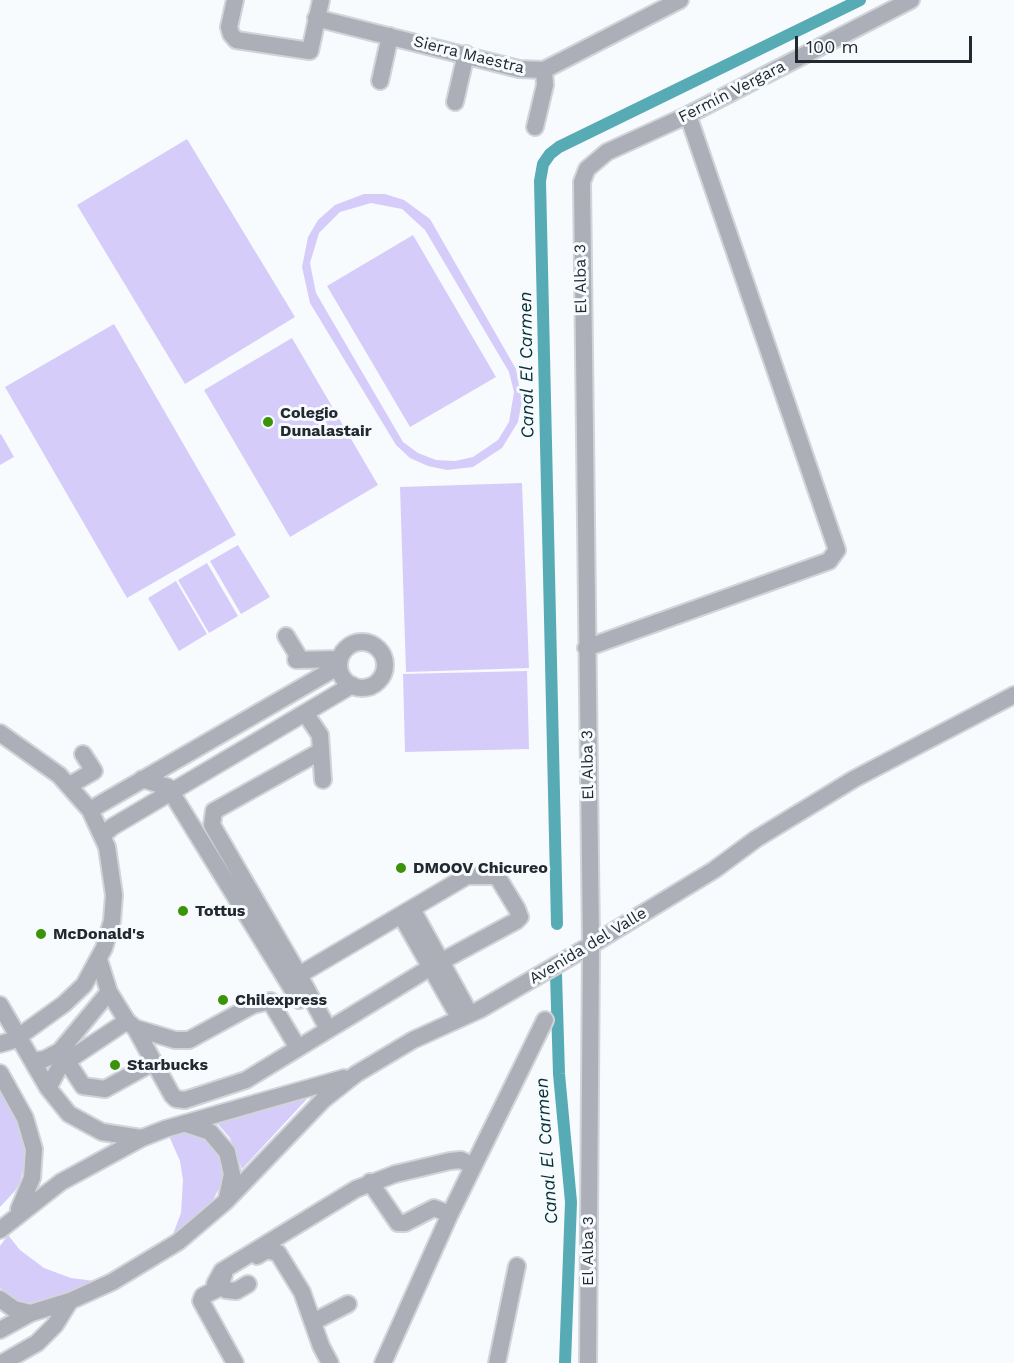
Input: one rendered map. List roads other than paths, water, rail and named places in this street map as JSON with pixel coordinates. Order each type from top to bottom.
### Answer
[{"type":"street","points":[[235,0],[229,27],[236,40],[310,51],[321,0]]},
{"type":"street","name":"Fermín Vergara","points":[[587,169],[607,152],[688,115],[911,0]]},
{"type":"street","name":"Sierra Maestra","points":[[316,18],[519,69],[544,70],[672,2]]},
{"type":"street","points":[[380,81],[390,36]]},
{"type":"street","points":[[455,102],[466,54]]},
{"type":"street","points":[[535,127],[544,85],[544,70]]},
{"type":"street","points":[[586,648],[829,561],[837,550],[688,115]]},
{"type":"street","name":"El Alba 3","points":[[587,169],[582,182],[580,201],[590,939],[588,1363]]},
{"type":"street","points":[[286,636],[297,654],[296,660],[339,662]]},
{"type":"street","points":[[90,810],[339,662],[349,645],[356,642],[372,644],[382,652],[385,670],[379,680],[368,687],[352,686],[112,827],[103,835]]},
{"type":"street","points":[[339,662],[345,680],[352,686]]},
{"type":"street","name":"Avenida del Valle","points":[[0,1330],[31,1313],[70,1301],[112,1282],[157,1257],[194,1230],[225,1202],[323,1100],[356,1074],[460,1008],[714,870],[756,839],[896,755],[1014,695]]},
{"type":"street","points":[[305,713],[320,735],[323,780]]},
{"type":"street","points":[[0,733],[48,765],[70,785],[90,810],[103,835],[112,866],[114,895],[112,921],[99,960],[84,985],[64,1004],[19,1036],[0,1044]]},
{"type":"street","points":[[321,751],[214,811],[212,825],[299,975],[324,1031]]},
{"type":"street","points":[[70,785],[94,771],[84,754]]},
{"type":"street","points":[[142,778],[162,783],[172,792],[324,1031]]},
{"type":"street","points":[[99,960],[109,992],[131,1024],[172,1095],[176,1099],[185,1100],[246,1080],[324,1031],[520,917],[497,876],[466,876],[299,975]]},
{"type":"street","points":[[406,912],[460,1008]]},
{"type":"street","name":"Avenida del Valle","points":[[412,1040],[479,1010],[590,939]]},
{"type":"street","points":[[84,985],[97,986],[109,992]]},
{"type":"street","points":[[48,1088],[63,1056],[109,992]]},
{"type":"street","points":[[33,1061],[63,1056],[131,1024],[175,1040],[189,1040],[253,1005],[270,1001],[298,1048]]},
{"type":"street","points":[[0,1005],[48,1088],[64,1109],[84,1124],[112,1134],[142,1138]]},
{"type":"street","points":[[383,1363],[450,1214],[545,1020]]},
{"type":"street","points":[[63,1056],[82,1086],[105,1089],[154,1062]]},
{"type":"street","points":[[0,1073],[25,1118],[34,1149],[34,1169],[30,1187],[13,1217]]},
{"type":"street","name":"Avenida del Valle","points":[[0,1230],[13,1217],[78,1172],[142,1138],[356,1074]]},
{"type":"street","points":[[185,1124],[210,1132],[227,1152],[232,1174],[225,1202]]},
{"type":"street","points":[[248,1284],[234,1291],[226,1290],[216,1284],[222,1270],[370,1182],[454,1160],[473,1166]]},
{"type":"street","points":[[370,1182],[398,1223],[405,1223],[434,1208],[450,1214]]},
{"type":"street","points":[[235,1363],[201,1301],[203,1296],[220,1287],[223,1276],[267,1250],[276,1251],[302,1292],[330,1363]]},
{"type":"street","points":[[497,1363],[517,1266]]},
{"type":"street","points":[[0,1299],[14,1309],[31,1313],[37,1343]]},
{"type":"street","points":[[2,1363],[37,1343],[55,1325],[70,1301]]},
{"type":"street","points":[[313,1322],[348,1304]]},
{"type":"waterway","name":"Canal El Carmen","points":[[557,924],[540,181],[543,164],[559,147],[860,0]]},
{"type":"waterway","name":"Canal El Carmen","points":[[556,974],[559,1074],[571,1202],[565,1363]]},
{"type":"place","name":"Colegio Dunalastair","points":[[268,422]]},
{"type":"place","name":"DMOOV Chicureo","points":[[401,868]]},
{"type":"place","name":"Tottus","points":[[183,911]]},
{"type":"place","name":"McDonald's","points":[[41,934]]},
{"type":"place","name":"Chilexpress","points":[[223,1000]]},
{"type":"place","name":"Starbucks","points":[[115,1065]]}]
